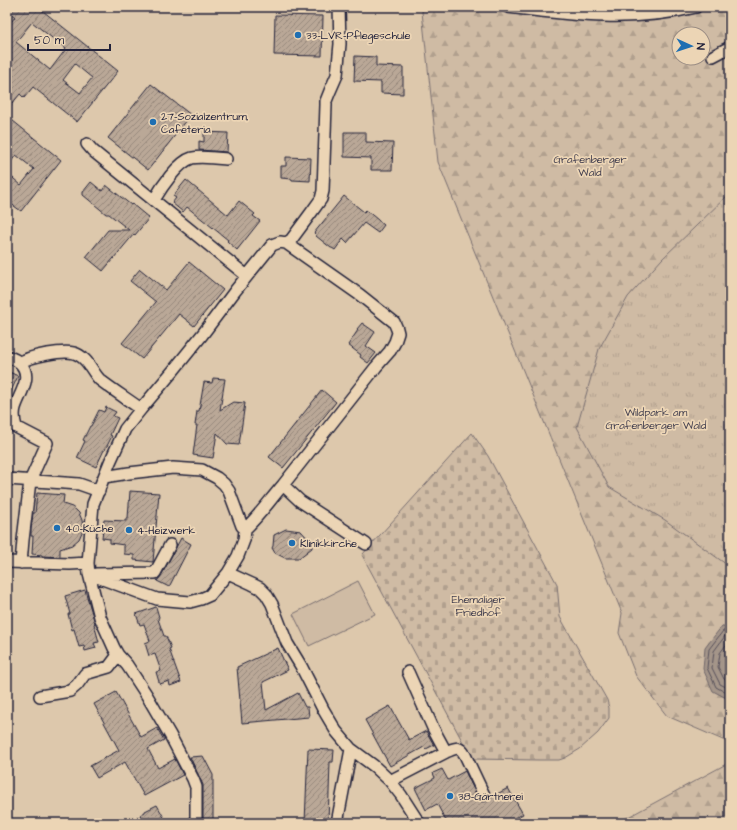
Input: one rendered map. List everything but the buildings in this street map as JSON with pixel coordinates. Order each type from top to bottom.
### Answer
[{"type":"street","points":[[286,243],[291,240],[312,213],[321,199],[323,191],[326,101],[337,75],[340,44],[339,7]]},
{"type":"street","points":[[508,7],[561,14],[609,17],[652,14],[686,10],[696,7]]},
{"type":"street","points":[[713,56],[730,47]]},
{"type":"street","points":[[87,144],[247,276]]},
{"type":"street","points":[[154,200],[174,173],[183,163],[188,160],[196,158],[226,159]]},
{"type":"street","points":[[7,562],[70,564],[89,569],[157,599],[190,602],[210,595],[228,573],[238,556],[244,540],[245,529],[283,485],[376,366],[390,351],[398,333],[394,322],[360,295],[286,243],[280,242],[272,245],[202,335],[125,429],[93,504],[89,569],[100,617],[114,648],[146,694],[193,779],[196,786],[196,823]]},
{"type":"street","points":[[20,363],[24,360],[62,352],[77,354],[85,360],[99,379],[141,409]]},
{"type":"street","points":[[7,356],[20,363],[24,369],[26,380],[15,409],[14,416],[16,427],[47,443],[30,481],[21,563]]},
{"type":"street","points":[[104,477],[173,468],[202,470],[217,478],[227,488],[242,526],[245,529]]},
{"type":"street","points":[[7,479],[79,484],[99,491]]},
{"type":"street","points":[[283,485],[300,501],[366,544]]},
{"type":"street","points":[[89,569],[155,572],[170,545]]},
{"type":"street","points":[[228,573],[260,588],[266,594],[272,604],[287,643],[336,731],[351,748],[390,781],[419,823]]},
{"type":"street","points":[[40,696],[70,691],[77,685],[85,674],[108,667],[118,654]]},
{"type":"street","points":[[408,672],[433,728],[446,752]]},
{"type":"street","points":[[337,823],[351,748]]},
{"type":"street","points":[[390,781],[446,752],[459,748],[466,755],[484,795]]},
{"type":"shaded area","points":[[7,7],[412,7],[422,12],[438,162],[622,613],[619,633],[636,676],[667,716],[730,743],[730,762],[616,823],[7,823]]},
{"type":"green space","name":"Grafenberger Wald","points":[[423,7],[730,7],[730,627],[722,626],[713,690],[730,700],[730,743],[667,716],[636,676],[619,633],[622,613],[438,162],[422,12]]},
{"type":"green space","name":"Wildpark am Grafenberger Wald","points":[[730,193],[730,567],[665,520],[609,487],[577,427],[599,349],[628,297],[662,259]]},
{"type":"green space","name":"Ehemaliger Friedhof","points":[[472,433],[488,456],[557,584],[560,617],[607,700],[609,718],[598,733],[580,749],[559,760],[472,759],[362,555]]},
{"type":"green space","points":[[358,581],[375,614],[309,646],[293,614]]},
{"type":"green space","points":[[730,762],[730,823],[617,823]]},
{"type":"water","points":[[722,626],[730,627],[730,700],[713,691],[703,669],[705,648]]},
{"type":"place","name":"33-LVR-Pflegeschule","points":[[298,35]]},
{"type":"place","name":"27-Sozialzentrum, Cafeteria","points":[[153,122]]},
{"type":"place","name":"40-Küche","points":[[57,528]]},
{"type":"place","name":"4-Heizwerk","points":[[129,530]]},
{"type":"place","name":"Klinikkirche","points":[[292,543]]},
{"type":"place","name":"38-Gärtnerei","points":[[450,796]]}]
